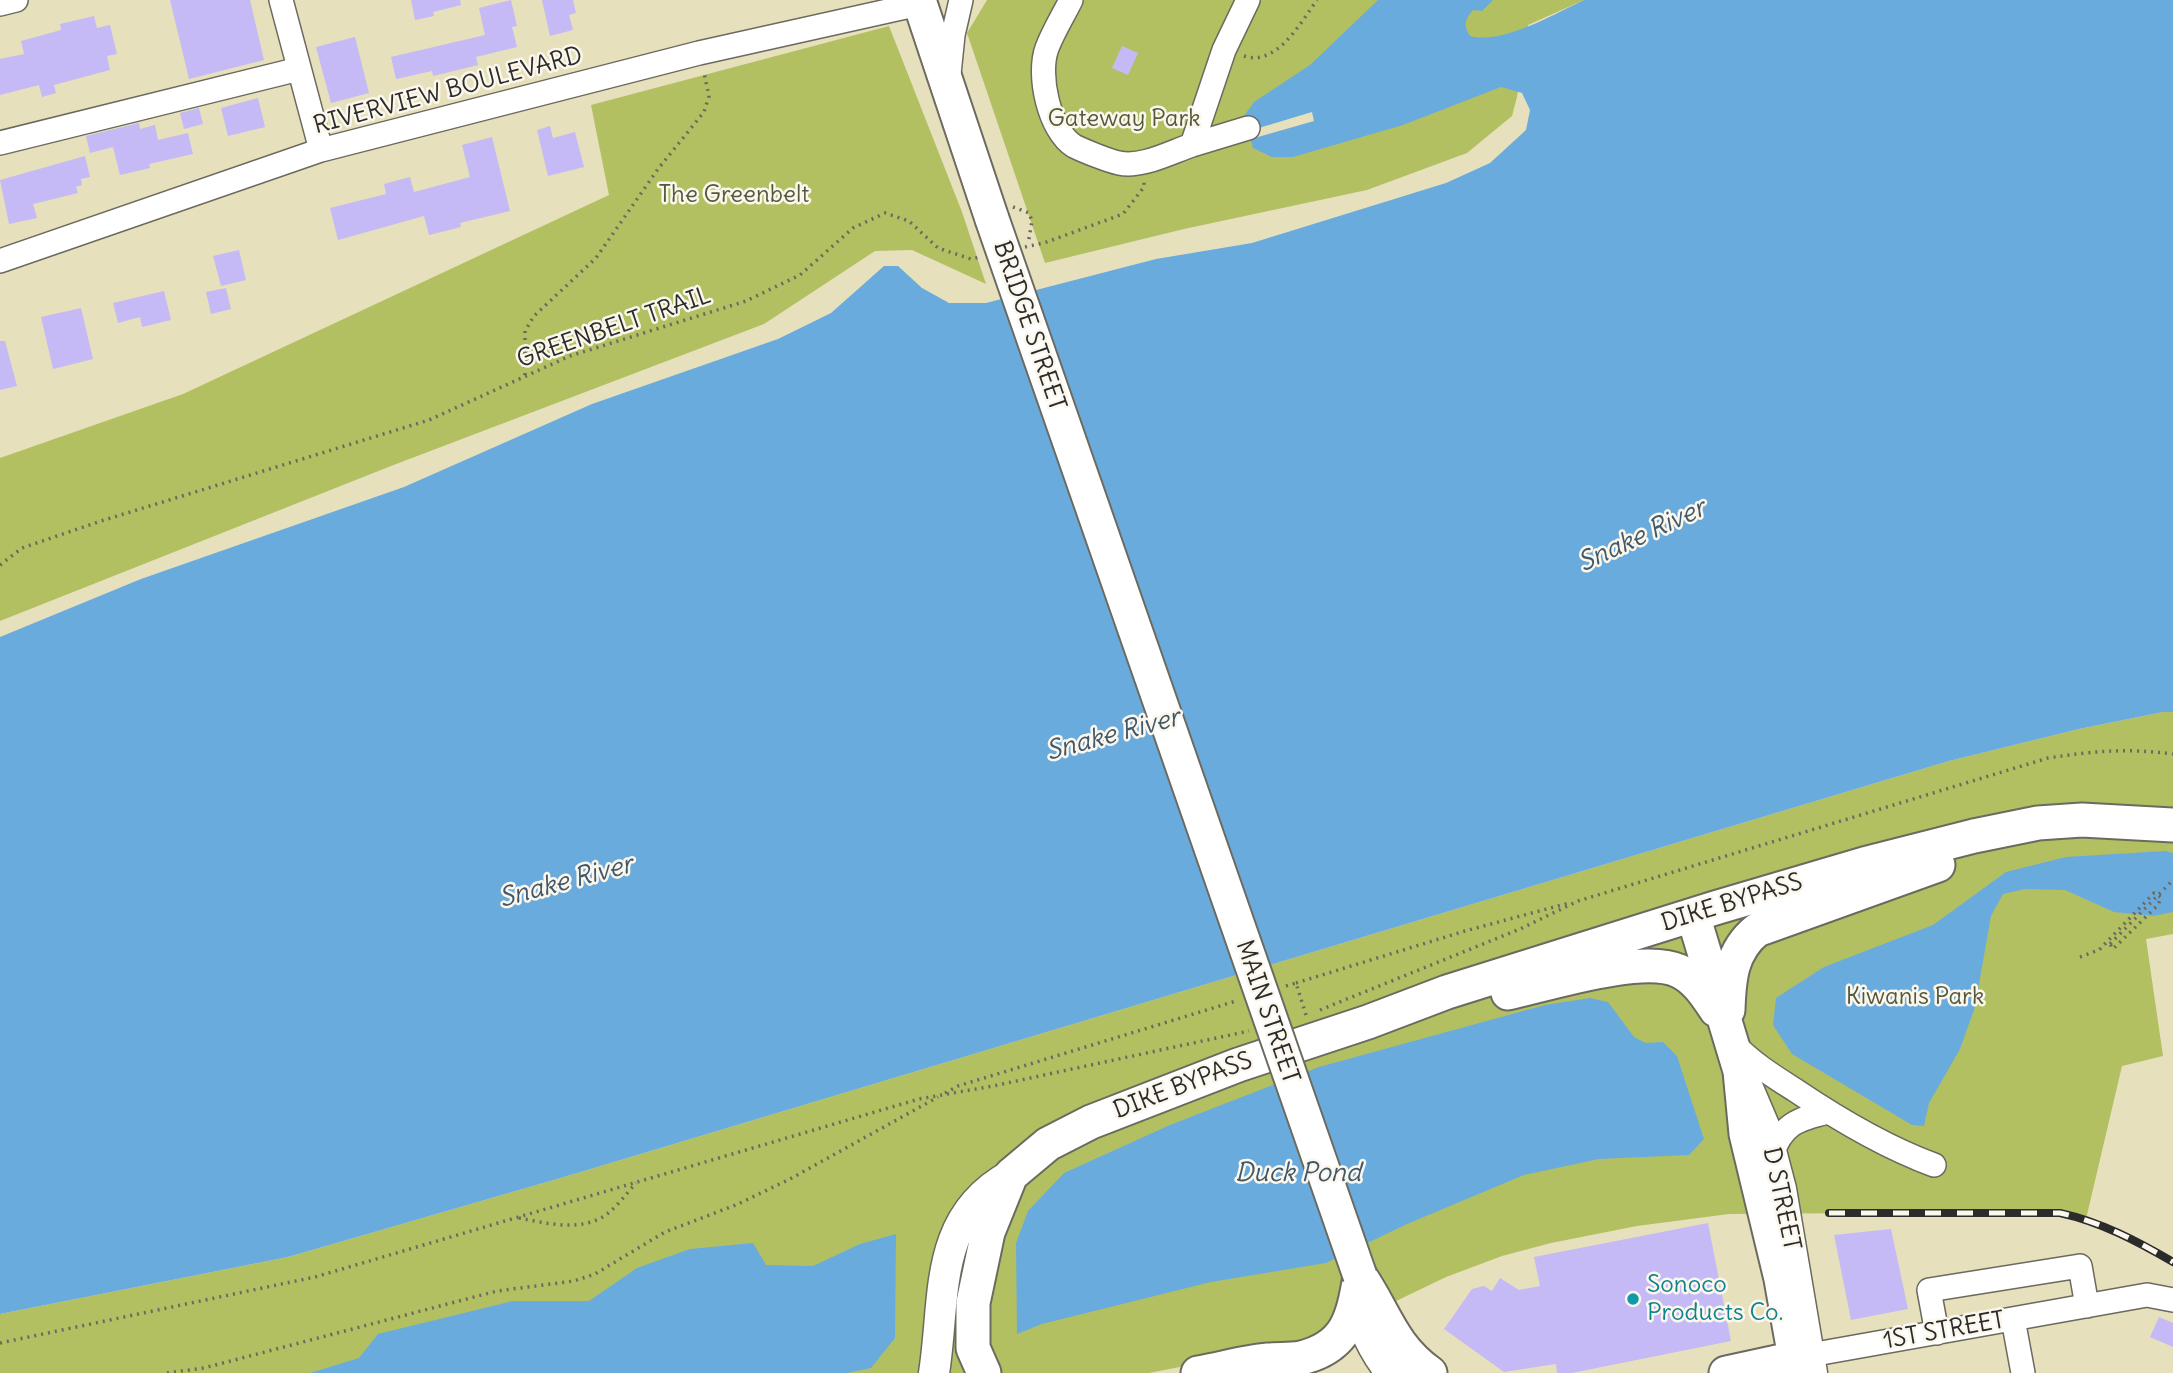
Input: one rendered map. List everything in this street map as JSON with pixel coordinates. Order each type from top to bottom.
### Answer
[{"type":"highway","name":"BRIDGE STREET","points":[[918,1],[947,88],[1000,214],[1140,648]]},
{"type":"highway","name":"MAIN STREET","points":[[1140,648],[1358,1286]]},
{"type":"highway","name":"DIKE BYPASS","points":[[1368,1022],[1452,1005],[1864,864],[1973,836],[2038,823],[2070,820],[2173,825]]},
{"type":"highway","name":"DIKE BYPASS","points":[[1011,1175],[1048,1144],[1091,1122],[1238,1065],[1368,1022],[1447,992],[1695,923],[1977,850],[2105,821]]},
{"type":"highway","points":[[1733,1047],[1728,997],[1735,956],[1740,946],[1757,930],[1977,850]]},
{"type":"highway","name":"D STREET","points":[[1695,923],[1733,1047],[1746,1134],[1785,1299],[1806,1362]]},
{"type":"highway","points":[[1452,1005],[1628,967],[1655,965],[1679,971],[1696,984],[1733,1047]]},
{"type":"highway","points":[[984,1373],[974,1354],[973,1303],[988,1232],[1011,1175]]},
{"type":"highway","points":[[1198,1373],[1268,1360],[1284,1366],[1319,1352],[1335,1342],[1351,1321],[1358,1286]]},
{"type":"highway","points":[[1358,1286],[1399,1344],[1430,1373]]},
{"type":"highway","points":[[1741,1372],[1775,1348],[1784,1331],[1785,1299]]},
{"type":"highway","name":"1ST STREET","points":[[1741,1372],[1806,1362]]},
{"type":"main road","name":"D STREET","points":[[1733,1047],[1759,1112],[1786,1213],[1806,1362]]},
{"type":"main road","points":[[934,1373],[940,1299],[949,1252],[960,1226],[975,1203],[985,1191],[1011,1175]]},
{"type":"main road","points":[[953,1373],[955,1312],[962,1261],[984,1210],[1011,1175]]},
{"type":"main road","name":"MAIN STREET","points":[[1358,1286],[1360,1318],[1366,1333],[1391,1373]]},
{"type":"street","points":[[0,4],[16,0]]},
{"type":"street","points":[[281,0],[321,150]]},
{"type":"street","points":[[947,88],[953,35],[961,0]]},
{"type":"street","points":[[1071,0],[1046,50],[1044,73],[1045,98],[1061,130],[1073,145],[1121,164],[1144,161],[1248,128]]},
{"type":"street","points":[[1192,145],[1224,50],[1248,0]]},
{"type":"street","name":"RIVERVIEW BOULEVARD","points":[[0,261],[321,150],[699,53],[918,1]]},
{"type":"street","points":[[0,143],[299,69]]},
{"type":"street","points":[[1733,1047],[1828,1112],[1897,1150],[1934,1165]]},
{"type":"street","points":[[1772,1155],[1777,1142],[1789,1126],[1828,1112]]},
{"type":"street","points":[[1937,1333],[1929,1290],[2080,1266],[2087,1306]]},
{"type":"street","name":"1ST STREET","points":[[1806,1362],[1937,1333],[2087,1306],[2147,1296],[2168,1299]]},
{"type":"street","points":[[2013,1319],[2024,1373]]},
{"type":"path","points":[[1224,50],[1251,58],[1273,53],[1294,33],[1317,0]]},
{"type":"path","points":[[525,375],[525,331],[534,316],[596,258],[658,169],[704,112],[709,96],[699,53]]},
{"type":"path","points":[[1016,249],[1044,243],[1122,214],[1144,187],[1144,161]]},
{"type":"path","points":[[1000,214],[1016,207],[1028,213],[1031,221],[1027,246]]},
{"type":"path","name":"GREENBELT TRAIL","points":[[0,565],[22,548],[429,420],[570,356],[746,301],[800,275],[853,228],[885,213],[909,221],[938,248],[971,259],[982,256]]},
{"type":"path","points":[[1278,989],[2048,758],[2097,750],[2141,750],[2173,754]]},
{"type":"path","points":[[2080,957],[2099,950],[2154,893],[2157,894],[2161,897],[2158,905],[2113,949],[2110,944],[2149,904],[2159,894],[2173,880]]},
{"type":"path","points":[[1318,1010],[1520,929],[1578,901]]},
{"type":"path","points":[[1294,1018],[1306,1015],[1296,983]]},
{"type":"path","points":[[167,1373],[230,1361],[497,1291],[573,1280],[595,1274],[665,1232],[736,1205],[790,1179],[958,1086],[1236,1001]]},
{"type":"path","points":[[0,1343],[315,1277],[919,1098],[1074,1070],[1260,1028]]},
{"type":"path","points":[[517,1218],[548,1224],[577,1225],[601,1217],[638,1182]]},
{"type":"green space","name":"Gateway Park","points":[[987,0],[1584,0],[1528,25],[1512,116],[1467,153],[1367,190],[1184,229],[1045,263],[967,33]]},
{"type":"green space","name":"The Greenbelt","points":[[889,26],[962,212],[986,284],[912,250],[875,251],[764,324],[391,466],[0,621],[0,458],[183,394],[609,195],[591,105]]},
{"type":"green space","name":"Kiwanis Park","points":[[2173,712],[2173,934],[2146,939],[2163,1056],[2122,1066],[2086,1219],[2060,1213],[2019,1212],[1729,1214],[1637,1226],[1502,1256],[1446,1277],[1313,1341],[1149,1373],[0,1373],[0,1314],[288,1257],[564,1177],[1949,761],[2079,729]]},
{"type":"water","name":"Snake River","points":[[1378,0],[1493,0],[1482,11],[1473,10],[1466,22],[1470,36],[1483,38],[1528,27],[1584,0],[2173,0],[2173,712],[2079,729],[1949,761],[564,1177],[288,1257],[0,1314],[0,637],[141,579],[404,487],[592,404],[778,339],[831,313],[884,266],[898,266],[922,288],[949,303],[986,303],[1156,259],[1252,243],[1446,183],[1490,163],[1526,130],[1530,110],[1522,93],[1501,87],[1403,125],[1293,157],[1272,157],[1253,148],[1244,116],[1254,102],[1310,65]]},
{"type":"water","points":[[2165,851],[2173,853],[2173,912],[2153,916],[2114,912],[2065,890],[2025,889],[2003,894],[1991,916],[1975,1007],[1960,1049],[1929,1103],[1924,1126],[1912,1125],[1792,1054],[1773,1025],[1776,998],[1824,967],[1933,925],[2006,872],[2066,857]]},
{"type":"water","name":"Duck Pond","points":[[1590,998],[1608,1002],[1634,1037],[1646,1043],[1663,1042],[1677,1056],[1704,1139],[1689,1155],[1599,1159],[1524,1175],[1407,1224],[1326,1263],[1211,1282],[1042,1324],[1017,1334],[1016,1243],[1028,1211],[1064,1173],[1170,1125],[1319,1067],[1545,1005]]},
{"type":"water","points":[[896,1234],[895,1338],[871,1368],[847,1373],[310,1373],[359,1358],[378,1334],[513,1301],[589,1301],[637,1268],[690,1249],[753,1243],[766,1265],[813,1266],[860,1244]]},
{"type":"pier","points":[[1312,112],[1314,121],[1251,139],[1249,131]]},
{"type":"building","points":[[170,0],[250,0],[264,60],[189,79]]},
{"type":"building","points":[[411,0],[460,0],[461,5],[415,20]]},
{"type":"building","points":[[511,0],[517,26],[512,27],[517,47],[476,57],[478,65],[433,76],[432,71],[396,79],[391,57],[485,35],[479,8]]},
{"type":"building","points":[[542,0],[573,0],[576,13],[569,15],[573,30],[550,36]]},
{"type":"building","points":[[94,16],[97,28],[110,25],[117,54],[107,56],[110,70],[54,85],[56,93],[42,97],[39,85],[0,95],[0,59],[24,54],[21,41],[61,30],[60,24]]},
{"type":"building","points":[[355,37],[369,93],[331,103],[316,47]]},
{"type":"building","points":[[1122,46],[1138,53],[1128,75],[1112,68]]},
{"type":"building","points":[[258,98],[265,127],[228,136],[221,108]]},
{"type":"building","points":[[199,108],[203,124],[184,129],[180,113]]},
{"type":"building","points":[[139,123],[140,129],[155,125],[158,140],[188,133],[193,154],[149,164],[150,168],[120,175],[113,147],[90,153],[86,136]]},
{"type":"building","points":[[550,126],[553,138],[575,132],[584,167],[548,176],[537,130]]},
{"type":"building","points":[[492,137],[510,211],[460,223],[461,227],[429,235],[424,216],[338,240],[330,208],[386,194],[384,184],[410,177],[414,192],[470,177],[462,145]]},
{"type":"building","points":[[85,156],[90,177],[81,179],[82,185],[76,187],[78,193],[33,204],[37,218],[9,224],[0,180]]},
{"type":"building","points":[[239,250],[246,280],[221,286],[213,256]]},
{"type":"building","points":[[226,288],[231,309],[211,314],[206,292]]},
{"type":"building","points":[[164,291],[171,320],[142,327],[140,317],[118,323],[113,303]]},
{"type":"building","points":[[81,308],[93,359],[53,369],[41,317]]},
{"type":"building","points":[[0,341],[5,341],[17,386],[0,390]]},
{"type":"building","name":"Sonoco Products Co.","points":[[1708,1223],[1731,1341],[1572,1373],[1557,1373],[1556,1364],[1504,1372],[1444,1329],[1472,1289],[1484,1286],[1492,1291],[1500,1278],[1519,1290],[1540,1286],[1534,1257]]},
{"type":"building","points":[[1891,1229],[1908,1309],[1851,1320],[1834,1235]]},
{"type":"building","points":[[2159,1317],[2173,1323],[2173,1347],[2150,1337]]},
{"type":"railway","points":[[1829,1213],[2060,1213],[2118,1233],[2173,1262]]},
{"type":"place","name":"Sonoco Products Co.","points":[[1633,1299]]}]
